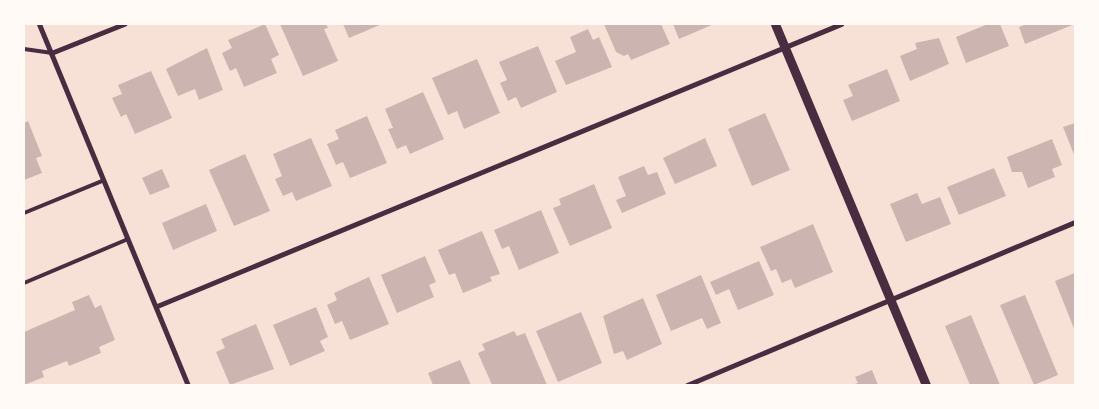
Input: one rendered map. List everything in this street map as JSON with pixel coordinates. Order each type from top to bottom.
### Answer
[{"type":"street","points":[[39,24],[188,385]]},
{"type":"street","points":[[51,54],[124,24]]},
{"type":"street","points":[[775,24],[926,385]]},
{"type":"street","points":[[157,306],[842,24]]},
{"type":"street","points":[[687,385],[1075,222]]},
{"type":"lane","points":[[24,49],[51,54]]},
{"type":"lane","points":[[24,213],[102,180]]},
{"type":"lane","points":[[24,283],[128,239]]},
{"type":"building","points":[[265,24],[279,55],[271,59],[277,73],[244,87],[236,68],[230,71],[222,53],[232,48],[228,40]]},
{"type":"building","points":[[280,24],[326,24],[328,28],[324,29],[338,61],[303,76]]},
{"type":"building","points":[[343,24],[382,24],[349,38]]},
{"type":"building","points":[[604,24],[661,24],[670,44],[631,60],[628,54],[624,56],[616,52]]},
{"type":"building","points":[[673,24],[714,24],[679,39]]},
{"type":"building","points":[[988,24],[1000,24],[1009,46],[966,63],[956,37]]},
{"type":"building","points":[[1027,24],[1075,24],[1025,44],[1019,27]]},
{"type":"building","points":[[588,29],[593,40],[599,37],[612,67],[566,85],[555,61],[576,52],[570,37]]},
{"type":"building","points":[[939,38],[949,64],[910,81],[900,56],[917,49],[915,43]]},
{"type":"building","points":[[538,46],[557,92],[521,108],[516,97],[508,101],[500,83],[507,80],[499,62]]},
{"type":"building","points":[[207,48],[223,90],[199,100],[195,89],[178,96],[166,69]]},
{"type":"building","points":[[477,59],[500,113],[464,129],[457,111],[448,115],[432,78]]},
{"type":"building","points":[[887,69],[900,101],[852,121],[843,100],[853,96],[848,85]]},
{"type":"building","points":[[151,71],[172,118],[135,134],[126,114],[121,117],[112,98],[122,94],[118,85]]},
{"type":"building","points":[[423,92],[444,139],[410,154],[406,145],[397,149],[388,129],[393,128],[385,109]]},
{"type":"building","points":[[765,113],[790,170],[752,186],[728,129]]},
{"type":"building","points":[[367,116],[387,163],[350,178],[343,162],[336,165],[327,144],[339,139],[335,130]]},
{"type":"building","points":[[28,121],[42,156],[36,158],[42,173],[24,180],[24,123]]},
{"type":"building","points":[[1075,123],[1075,157],[1063,127]]},
{"type":"building","points":[[311,138],[332,186],[296,201],[292,192],[283,196],[275,179],[282,176],[273,154]]},
{"type":"building","points":[[705,138],[717,166],[675,184],[663,158]]},
{"type":"building","points":[[1052,139],[1062,165],[1052,169],[1055,177],[1028,188],[1022,172],[1012,172],[1007,157]]},
{"type":"building","points":[[245,154],[270,211],[234,226],[209,170]]},
{"type":"building","points":[[644,166],[648,175],[657,172],[666,194],[622,213],[616,200],[626,196],[618,177]]},
{"type":"building","points":[[994,168],[1006,196],[959,215],[947,187]]},
{"type":"building","points":[[162,169],[170,187],[150,195],[142,178]]},
{"type":"building","points":[[594,184],[612,228],[570,246],[553,208],[561,205],[559,199]]},
{"type":"building","points":[[917,193],[922,204],[940,197],[951,224],[906,242],[890,204]]},
{"type":"building","points":[[206,204],[217,231],[173,250],[162,223]]},
{"type":"building","points":[[541,210],[559,253],[519,270],[509,246],[502,249],[494,230]]},
{"type":"building","points":[[813,224],[833,272],[795,288],[791,279],[782,283],[776,269],[771,271],[760,247]]},
{"type":"building","points":[[482,231],[500,274],[490,277],[492,281],[463,293],[455,273],[449,275],[438,250]]},
{"type":"building","points":[[425,256],[436,282],[429,285],[434,297],[397,313],[381,275]]},
{"type":"building","points":[[759,261],[774,295],[738,310],[729,289],[716,295],[710,282]]},
{"type":"building","points":[[1075,273],[1075,331],[1055,281]]},
{"type":"building","points":[[701,275],[721,323],[707,329],[702,318],[671,331],[656,295]]},
{"type":"building","points":[[369,277],[389,324],[350,340],[342,321],[335,324],[327,305],[337,300],[334,293]]},
{"type":"building","points":[[89,295],[95,308],[101,305],[115,340],[99,347],[101,353],[69,366],[67,361],[42,371],[44,377],[24,385],[24,332],[75,310],[72,302]]},
{"type":"building","points":[[1025,295],[1058,375],[1034,385],[1000,305]]},
{"type":"building","points":[[643,298],[662,344],[627,360],[623,351],[614,354],[603,316]]},
{"type":"building","points":[[316,307],[328,337],[320,341],[325,351],[290,366],[273,325]]},
{"type":"building","points":[[581,312],[602,363],[558,382],[536,331]]},
{"type":"building","points":[[971,315],[1000,385],[970,385],[945,326]]},
{"type":"building","points":[[256,324],[274,369],[230,385],[216,352],[225,348],[221,339]]},
{"type":"building","points":[[514,331],[517,336],[525,333],[547,385],[492,385],[478,353],[485,350],[482,344]]},
{"type":"building","points":[[460,360],[471,385],[433,385],[428,373]]},
{"type":"building","points":[[872,370],[878,385],[852,385],[858,383],[855,377]]}]
